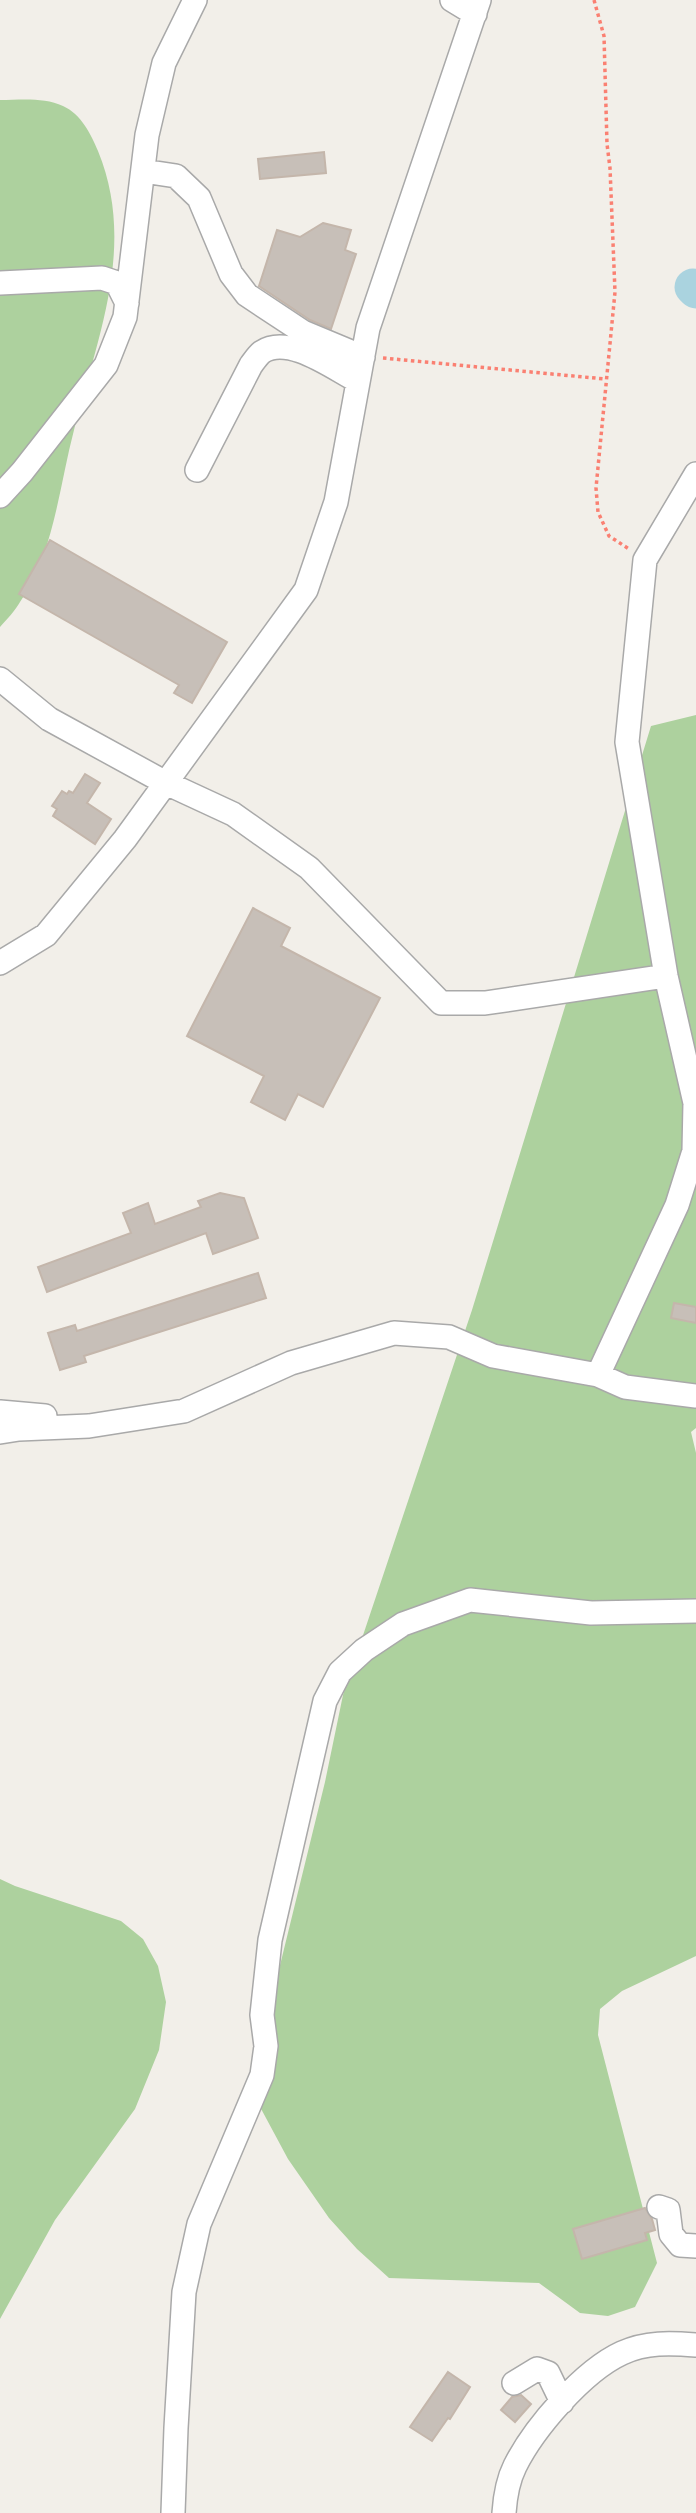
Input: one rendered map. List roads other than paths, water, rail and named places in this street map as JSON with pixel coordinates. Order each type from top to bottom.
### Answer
[{"type":"street","points":[[0,496],[106,365],[125,317],[147,135],[164,62],[195,0]]},
{"type":"street","points":[[0,963],[46,935],[125,839],[306,590],[336,502],[368,328],[477,7],[452,0]]},
{"type":"street","points":[[143,171],[176,176],[199,198],[231,274],[247,295],[303,332],[363,357]]},
{"type":"street","points":[[0,283],[102,278],[117,283],[127,303]]},
{"type":"street","points":[[197,470],[251,365],[262,352],[293,347],[358,382]]},
{"type":"street","points":[[598,1375],[677,1205],[694,1151],[695,1103],[666,976],[627,742],[645,560],[696,474]]},
{"type":"street","points":[[0,679],[50,719],[164,782],[233,814],[309,868],[441,1003],[485,1003],[666,976]]},
{"type":"street","points":[[0,1432],[89,1426],[184,1411],[291,1363],[394,1333],[449,1337],[493,1356],[598,1375],[625,1388],[696,1396]]},
{"type":"street","points":[[0,1412],[46,1416],[66,1427]]},
{"type":"street","points":[[173,2513],[184,2292],[199,2224],[262,2075],[267,2046],[262,2015],[270,1940],[325,1701],[341,1672],[364,1650],[403,1625],[470,1600],[591,1613],[696,1611]]},
{"type":"street","points":[[659,2207],[667,2210],[671,2234],[680,2245],[696,2246]]},
{"type":"street","points":[[504,2513],[514,2468],[532,2438],[562,2402],[595,2369],[622,2353],[659,2343],[696,2345]]},
{"type":"street","points":[[514,2383],[537,2369],[548,2373],[562,2402]]},
{"type":"waterway","points":[[693,287],[696,290]]}]
